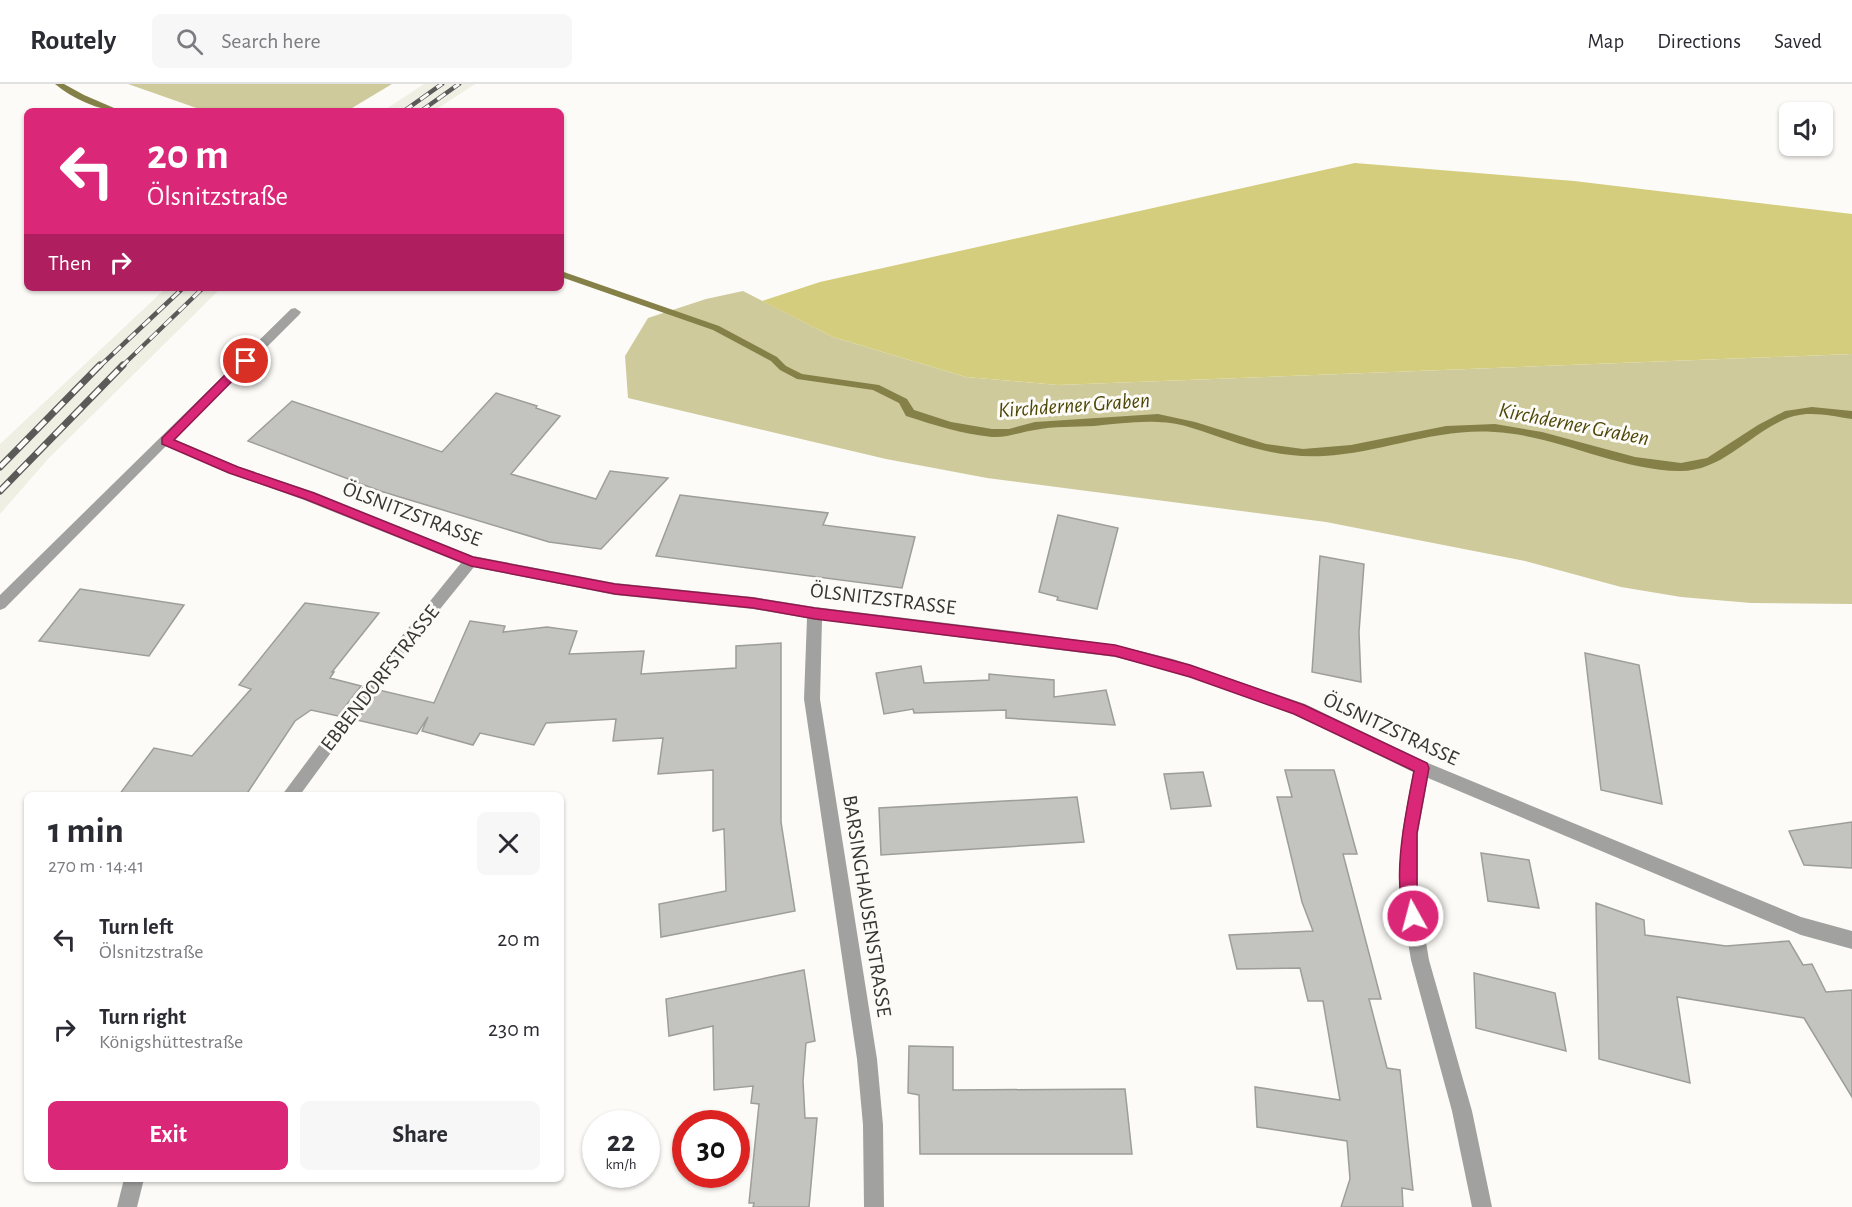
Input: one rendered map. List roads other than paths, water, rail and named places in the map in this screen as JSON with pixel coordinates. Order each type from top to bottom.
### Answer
[{"type":"street","points":[[0,604],[84,518],[166,441],[295,312]]},
{"type":"street","name":"ÖLSNITZSTRASSE","points":[[166,441],[234,470],[309,496],[471,561],[615,589],[753,603],[1115,651],[1161,662],[1226,682],[1299,709],[1422,768],[1801,926],[1852,940]]},
{"type":"street","name":"EBBENDORFSTRASSE","points":[[292,792],[393,657],[471,561]]},
{"type":"street","name":"BARSINGHAUSENSTRASSE","points":[[815,613],[812,699],[867,1059],[873,1125],[874,1207]]},
{"type":"street","points":[[1422,768],[1410,833],[1409,895],[1420,960],[1462,1111],[1482,1207]]},
{"type":"street","points":[[127,1207],[133,1182]]},
{"type":"waterway","name":"Kirchderner Graben","points":[[59,84],[81,97],[109,108]]},
{"type":"waterway","name":"Kirchderner Graben","points":[[564,275],[716,328],[774,359],[783,368],[800,377],[875,387],[903,401],[910,413],[950,426],[992,433],[1009,433],[1035,426],[1158,418],[1195,425],[1266,448],[1303,453],[1351,449],[1446,430],[1470,427],[1495,428],[1542,436],[1635,461],[1681,467],[1696,466],[1710,461],[1724,454],[1762,427],[1789,414],[1812,411],[1852,415]]},
{"type":"railway","points":[[408,108],[442,84]]},
{"type":"railway","points":[[425,108],[459,84]]},
{"type":"railway","points":[[99,367],[180,291]]},
{"type":"railway","points":[[122,366],[200,291]]},
{"type":"railway","points":[[0,467],[100,365]]},
{"type":"railway","points":[[0,491],[122,366]]}]
